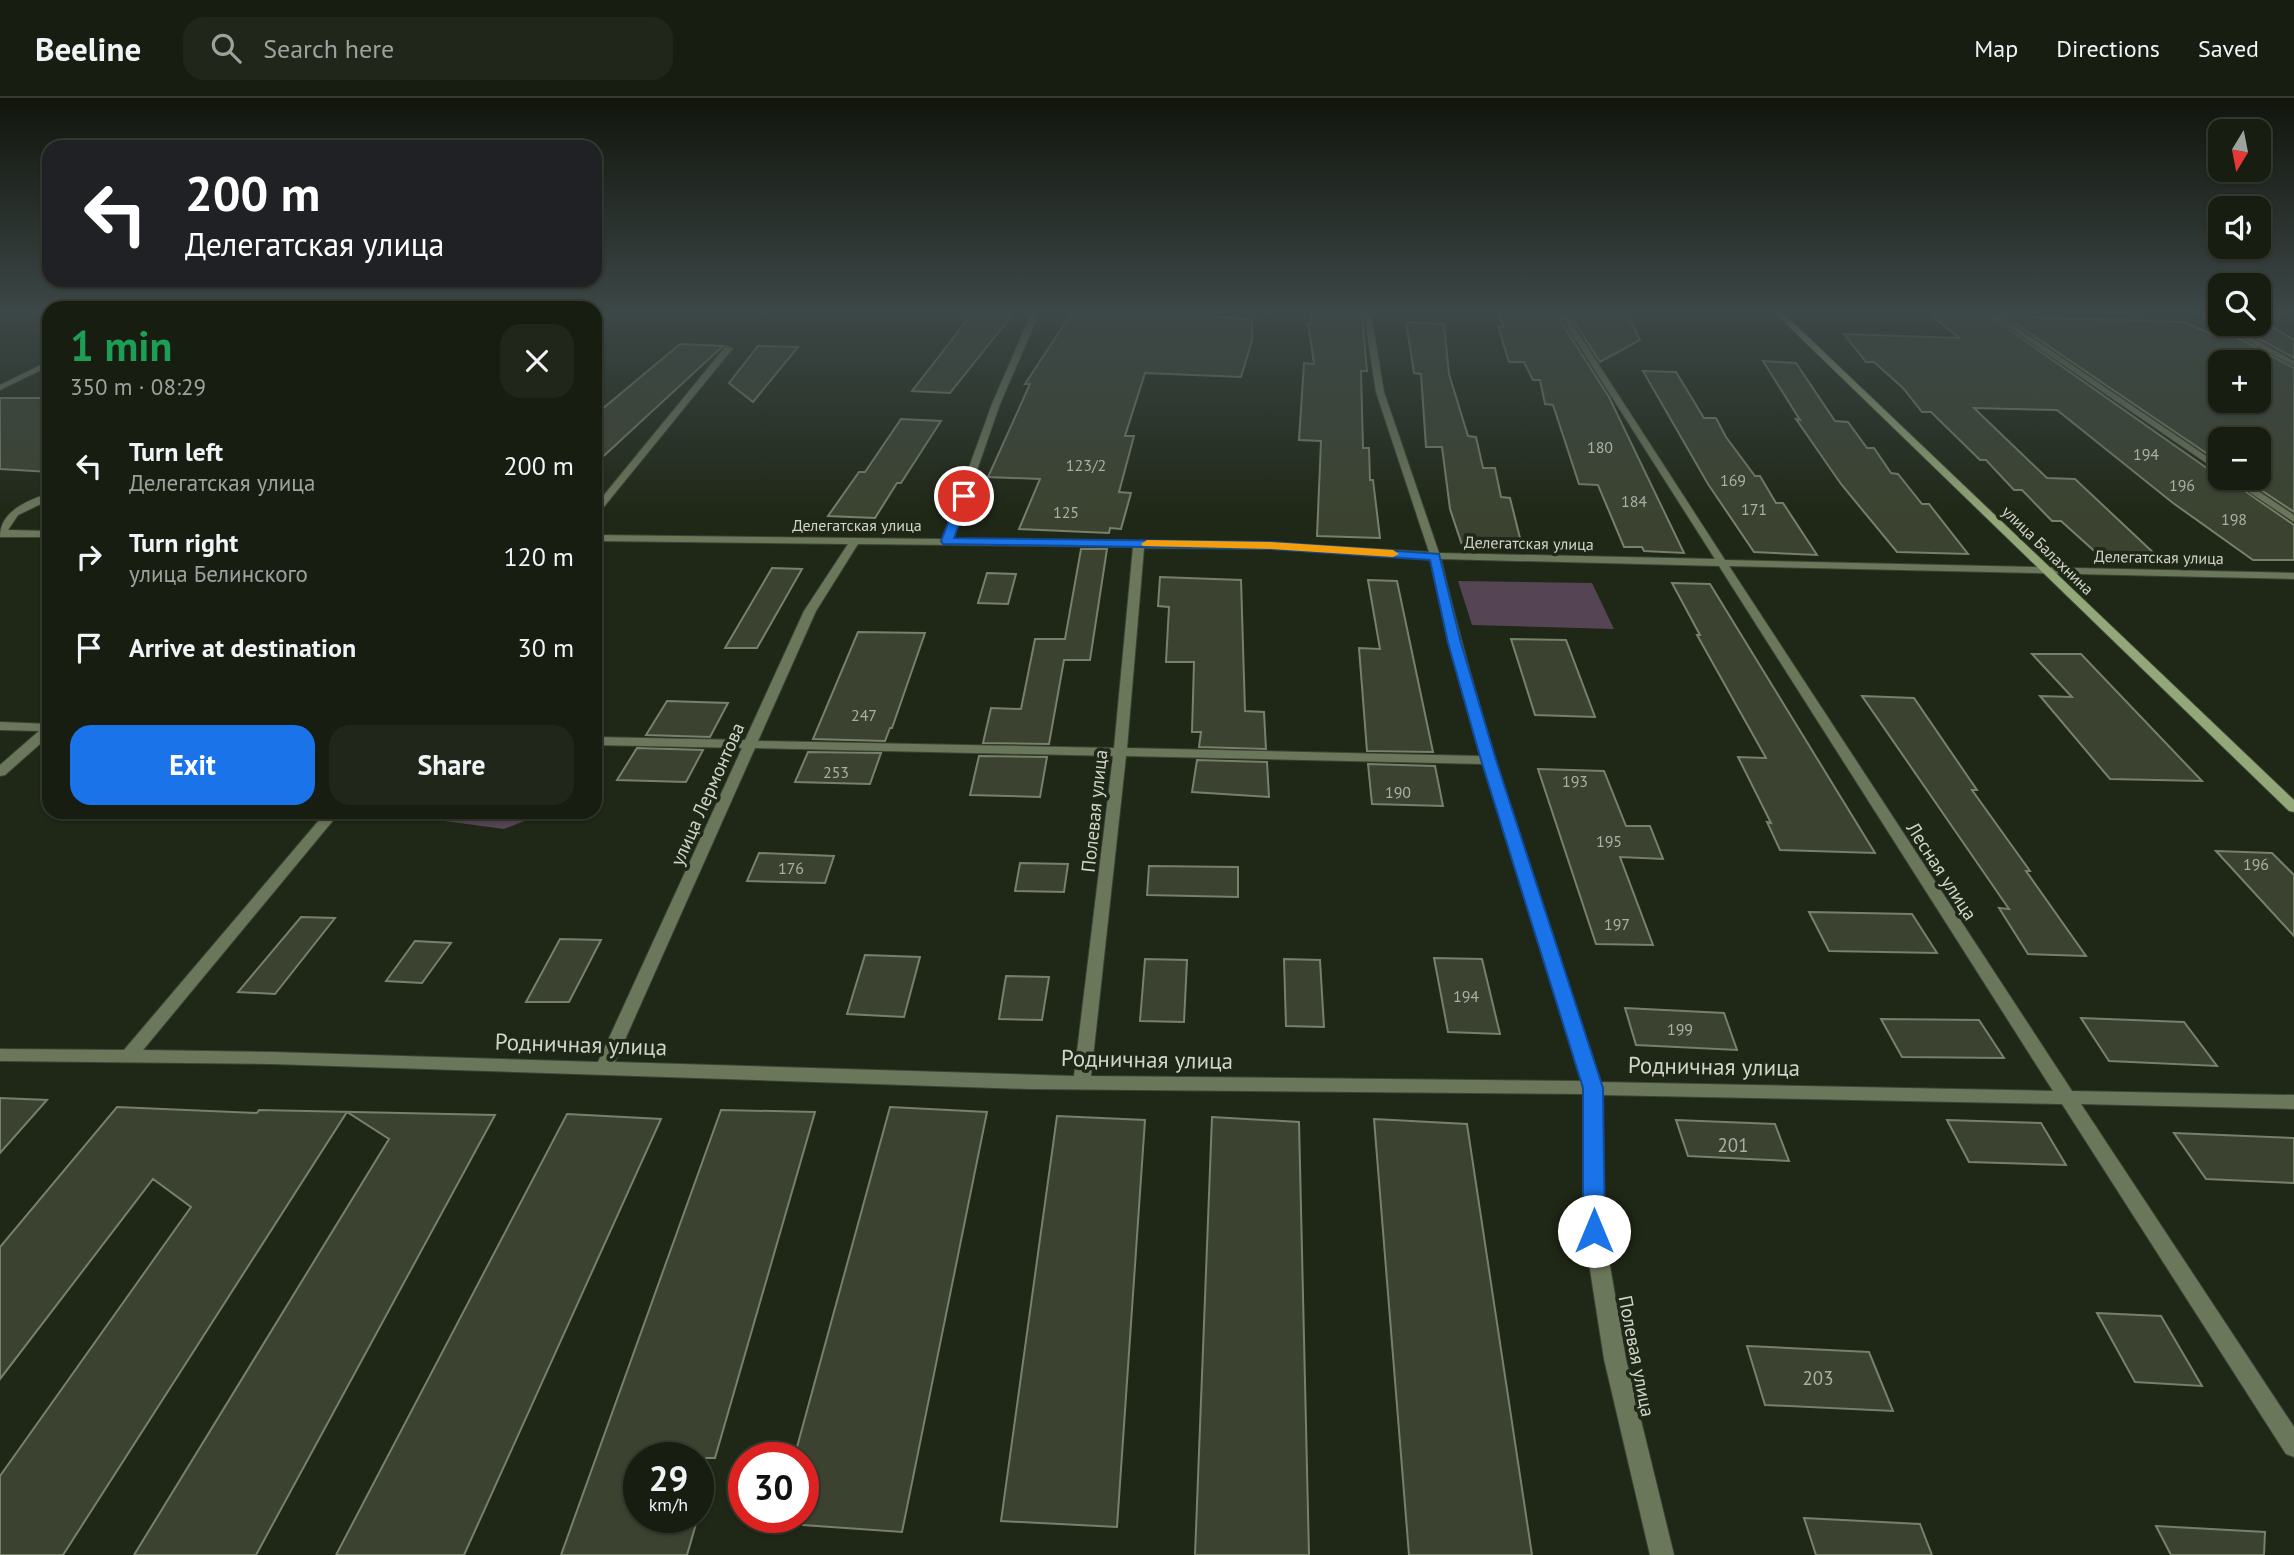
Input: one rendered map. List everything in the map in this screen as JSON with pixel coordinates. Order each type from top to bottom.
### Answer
[{"type":"street","points":[[602,503],[701,382]]},
{"type":"street","points":[[947,541],[1006,382]]},
{"type":"street","name":"Полевая улица","points":[[1378,382],[1435,556],[1455,643],[1488,760],[1593,1088],[1594,1231],[1615,1359],[1662,1555]]},
{"type":"street","name":"Лесная улица","points":[[1605,382],[2064,1096],[2294,1446]]},
{"type":"street","name":"улица Балахнина","points":[[1851,382],[2294,808]]},
{"type":"street","points":[[2092,382],[2208,461]]},
{"type":"street","points":[[2251,490],[2294,519]]},
{"type":"street","points":[[0,533],[14,513],[42,499]]},
{"type":"street","points":[[0,533],[42,534]]},
{"type":"street","name":"Делегатская улица","points":[[602,538],[1139,543],[1271,546],[1435,556],[2294,576]]},
{"type":"street","name":"улица Лермонтова","points":[[604,1069],[810,611],[855,541]]},
{"type":"street","name":"Полевая улица","points":[[1083,1082],[1120,750],[1139,543]]},
{"type":"street","points":[[0,726],[42,729]]},
{"type":"street","points":[[0,772],[42,735]]},
{"type":"street","points":[[602,741],[1120,750],[1488,760]]},
{"type":"street","points":[[129,1056],[327,819]]},
{"type":"street","name":"Родничная улица","points":[[0,1055],[129,1056],[1083,1082],[1593,1088],[2294,1102]]},
{"type":"shaded area","points":[[1458,581],[1592,583],[1614,629],[1472,625]]},
{"type":"shaded area","points":[[430,819],[530,819],[504,829]]},
{"type":"building","points":[[635,382],[684,382],[602,458],[602,409]]},
{"type":"building","points":[[730,382],[769,382],[753,402]]},
{"type":"building","points":[[919,382],[959,382],[950,393],[912,391]]},
{"type":"building","points":[[1142,382],[1125,436],[1134,436],[1119,492],[1131,493],[1121,529],[1110,528],[1109,533],[1019,529],[1040,479],[988,477],[1030,384],[1025,384]]},
{"type":"building","points":[[1303,382],[1361,382],[1363,448],[1369,448],[1370,480],[1373,480],[1380,538],[1317,536],[1321,441],[1299,440]]},
{"type":"building","points":[[1422,382],[1451,382],[1468,436],[1476,437],[1483,468],[1495,468],[1501,497],[1510,498],[1522,546],[1462,545],[1450,509],[1442,447],[1426,447]]},
{"type":"building","points":[[1540,382],[1599,382],[1684,553],[1624,547],[1598,485],[1579,484],[1553,405],[1545,404]]},
{"type":"building","points":[[1649,382],[1682,382],[1704,418],[1716,418],[1726,437],[1755,476],[1760,476],[1776,503],[1783,503],[1817,555],[1754,552],[1708,484]]},
{"type":"building","points":[[1776,382],[1809,382],[1835,421],[1848,422],[1867,448],[1874,448],[1891,473],[1898,474],[1922,504],[1929,504],[1968,554],[1897,552],[1841,484],[1796,419],[1800,420]]},
{"type":"building","points":[[1896,382],[2084,382],[2208,469],[2208,490],[2243,490],[2294,525],[2294,560],[2253,560],[2173,503],[2057,410],[1974,408],[2047,478],[2075,479],[2159,558],[2101,557],[2061,521],[2052,521],[2022,490],[2014,490],[1986,460],[1980,460],[1931,412],[1922,412]]},
{"type":"building","points":[[2101,382],[2208,382],[2208,413],[2271,413],[2271,382],[2294,382],[2294,512],[2261,490],[2271,490],[2271,427],[2208,427],[2208,454]]},
{"type":"building","points":[[0,398],[42,398],[42,472],[0,469]]},
{"type":"building","points":[[901,419],[941,421],[875,518],[828,516],[859,472],[865,472]]},
{"type":"building","points":[[1081,549],[1107,549],[1090,660],[1064,660],[1049,744],[983,743],[991,708],[1021,709],[1035,639],[1065,639]]},
{"type":"building","points":[[772,568],[802,569],[757,648],[725,648]]},
{"type":"building","points":[[987,573],[1016,574],[1008,604],[978,603]]},
{"type":"building","points":[[1160,577],[1241,580],[1245,711],[1264,712],[1266,749],[1199,747],[1201,732],[1192,732],[1194,662],[1166,662],[1169,607],[1158,606]]},
{"type":"building","points":[[1368,580],[1397,581],[1433,752],[1367,751],[1359,648],[1380,649]]},
{"type":"building","points":[[1672,583],[1710,584],[1875,853],[1780,850],[1767,822],[1771,823],[1738,757],[1766,758],[1697,635],[1700,635]]},
{"type":"building","points":[[858,632],[925,633],[892,728],[885,741],[813,739]]},
{"type":"building","points":[[1511,639],[1566,640],[1595,717],[1535,715]]},
{"type":"building","points":[[2032,654],[2081,654],[2202,781],[2110,779],[2040,696],[2072,697]]},
{"type":"building","points":[[1862,696],[1914,698],[1977,790],[1972,790],[2030,871],[2026,871],[2086,956],[2028,954],[1999,908],[2009,909]]},
{"type":"building","points":[[667,701],[728,703],[710,737],[646,735]]},
{"type":"building","points":[[637,748],[703,750],[686,782],[617,780]]},
{"type":"building","points":[[808,752],[881,753],[870,784],[795,782]]},
{"type":"building","points":[[979,756],[1047,757],[1040,797],[970,795]]},
{"type":"building","points":[[1197,760],[1267,762],[1269,797],[1192,792]]},
{"type":"building","points":[[1368,764],[1435,766],[1443,806],[1372,804]]},
{"type":"building","points":[[1538,769],[1604,771],[1626,826],[1650,826],[1663,859],[1620,857],[1653,945],[1596,944]]},
{"type":"building","points":[[2216,851],[2272,853],[2294,875],[2294,936]]},
{"type":"building","points":[[759,853],[834,856],[825,883],[747,881]]},
{"type":"building","points":[[1020,863],[1068,864],[1064,892],[1015,891]]},
{"type":"building","points":[[1149,866],[1238,867],[1238,897],[1147,895]]},
{"type":"building","points":[[1809,912],[1912,914],[1937,953],[1829,951]]},
{"type":"building","points":[[301,917],[335,918],[275,994],[238,992]]},
{"type":"building","points":[[560,939],[601,940],[569,1002],[526,1002]]},
{"type":"building","points":[[415,941],[451,943],[422,983],[386,981]]},
{"type":"building","points":[[865,955],[920,957],[904,1017],[847,1014]]},
{"type":"building","points":[[1434,958],[1482,959],[1500,1034],[1448,1032]]},
{"type":"building","points":[[1145,959],[1187,960],[1184,1022],[1140,1021]]},
{"type":"building","points":[[1284,959],[1320,960],[1324,1027],[1286,1026]]},
{"type":"building","points":[[1006,976],[1049,977],[1042,1020],[999,1019]]},
{"type":"building","points":[[1625,1008],[1724,1013],[1737,1050],[1636,1045]]},
{"type":"building","points":[[2081,1018],[2184,1022],[2217,1066],[2109,1061]]},
{"type":"building","points":[[1881,1019],[1979,1020],[2004,1058],[1902,1057]]},
{"type":"building","points":[[0,1098],[47,1100],[0,1153]]},
{"type":"building","points":[[117,1107],[257,1113],[259,1110],[495,1115],[256,1555],[134,1555],[389,1139],[347,1112],[63,1555],[0,1555],[0,1476],[191,1207],[153,1179],[0,1379],[0,1247]]},
{"type":"building","points":[[890,1107],[987,1112],[902,1532],[819,1526],[819,1442],[798,1442]]},
{"type":"building","points":[[721,1110],[815,1112],[715,1458],[714,1442],[623,1442],[623,1533],[693,1533],[687,1555],[561,1555]]},
{"type":"building","points":[[567,1114],[661,1119],[464,1555],[336,1555]]},
{"type":"building","points":[[1057,1116],[1145,1120],[1117,1527],[1001,1521]]},
{"type":"building","points":[[1212,1117],[1299,1122],[1309,1555],[1195,1555]]},
{"type":"building","points":[[1374,1119],[1467,1124],[1532,1555],[1409,1555]]},
{"type":"building","points":[[1676,1120],[1775,1124],[1789,1161],[1688,1156]]},
{"type":"building","points":[[1947,1120],[2041,1123],[2066,1165],[1969,1162]]},
{"type":"building","points":[[2174,1133],[2294,1138],[2294,1183],[2206,1179]]},
{"type":"building","points":[[2097,1313],[2161,1316],[2202,1386],[2135,1382]]},
{"type":"building","points":[[1747,1346],[1869,1352],[1893,1411],[1765,1405]]},
{"type":"building","points":[[1804,1518],[1920,1524],[1932,1555],[1816,1555]]},
{"type":"building","points":[[2156,1526],[2265,1532],[2264,1555],[2171,1555]]},
{"type":"slow traffic","points":[[1147,544],[1271,546],[1393,554]]},
{"type":"route","points":[[964,496],[947,541],[1271,546],[1435,556],[1455,643],[1488,760],[1593,1088],[1594,1231]]}]
